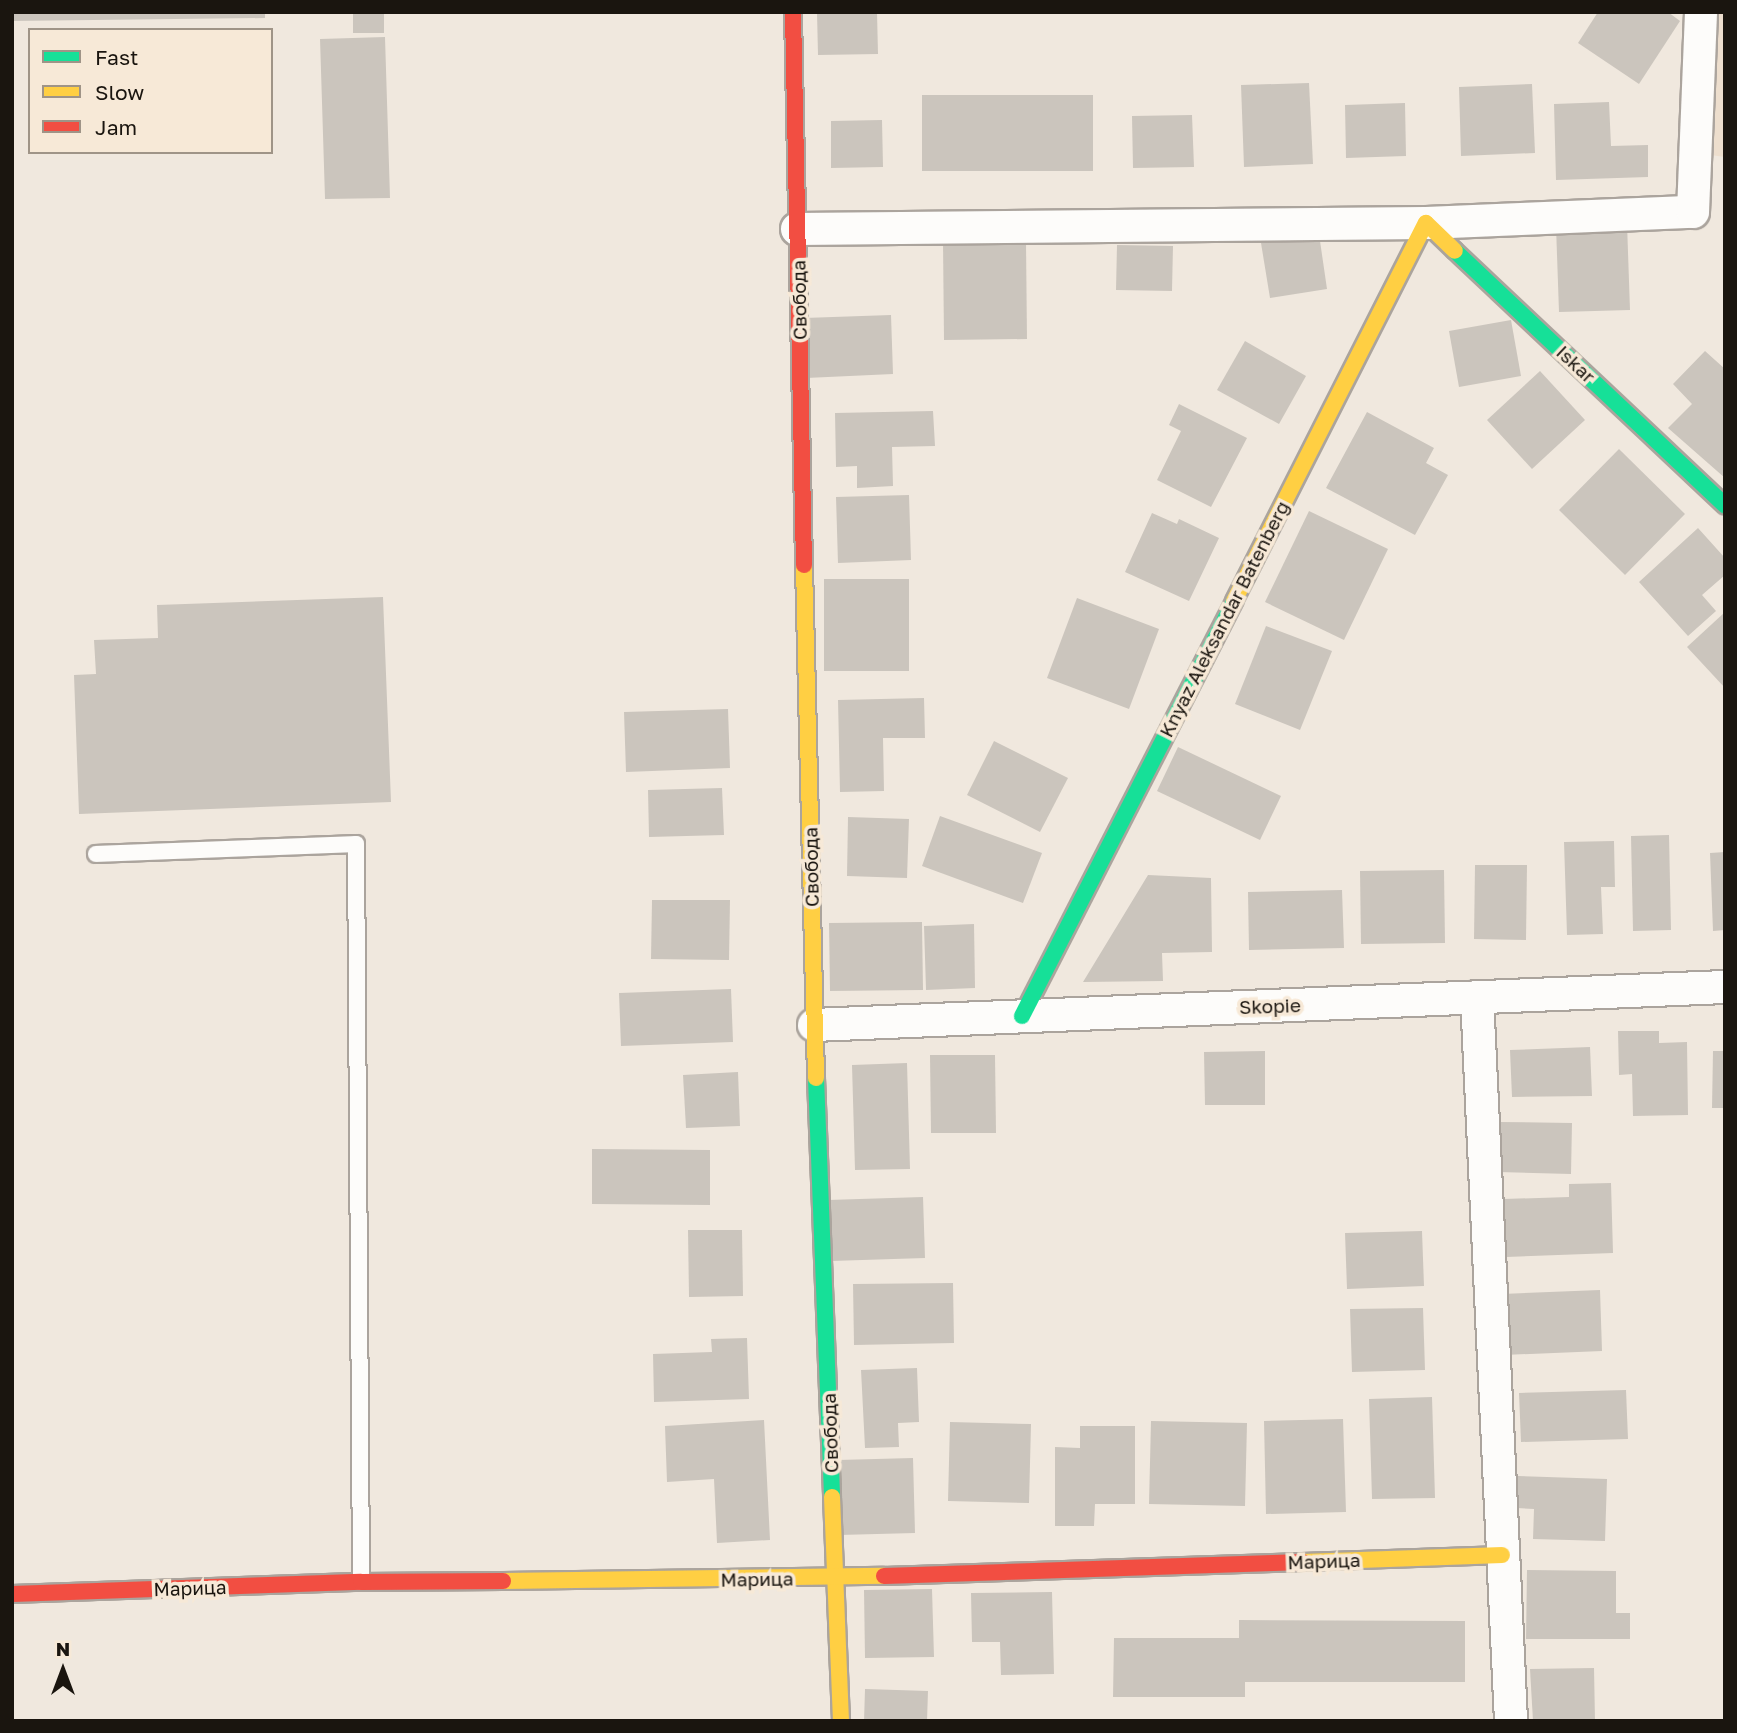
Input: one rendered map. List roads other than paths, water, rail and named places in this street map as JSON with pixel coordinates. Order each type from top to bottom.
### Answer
[{"type":"street","name":"Свобода","points":[[793,12],[814,1025],[841,1721]]},
{"type":"street","points":[[797,229],[1426,223],[1693,212],[1701,12]]},
{"type":"street","name":"Iskar","points":[[1426,223],[1725,505]]},
{"type":"street","name":"Knyaz Aleksandar Batenberg","points":[[1022,1016],[1426,223]]},
{"type":"street","name":"Skopie","points":[[814,1025],[1725,987]]},
{"type":"street","points":[[1477,997],[1511,1721]]},
{"type":"street","name":"Марица","points":[[12,1594],[361,1582],[836,1578],[1502,1555]]},
{"type":"lane","points":[[96,854],[356,844],[361,1582]]}]
